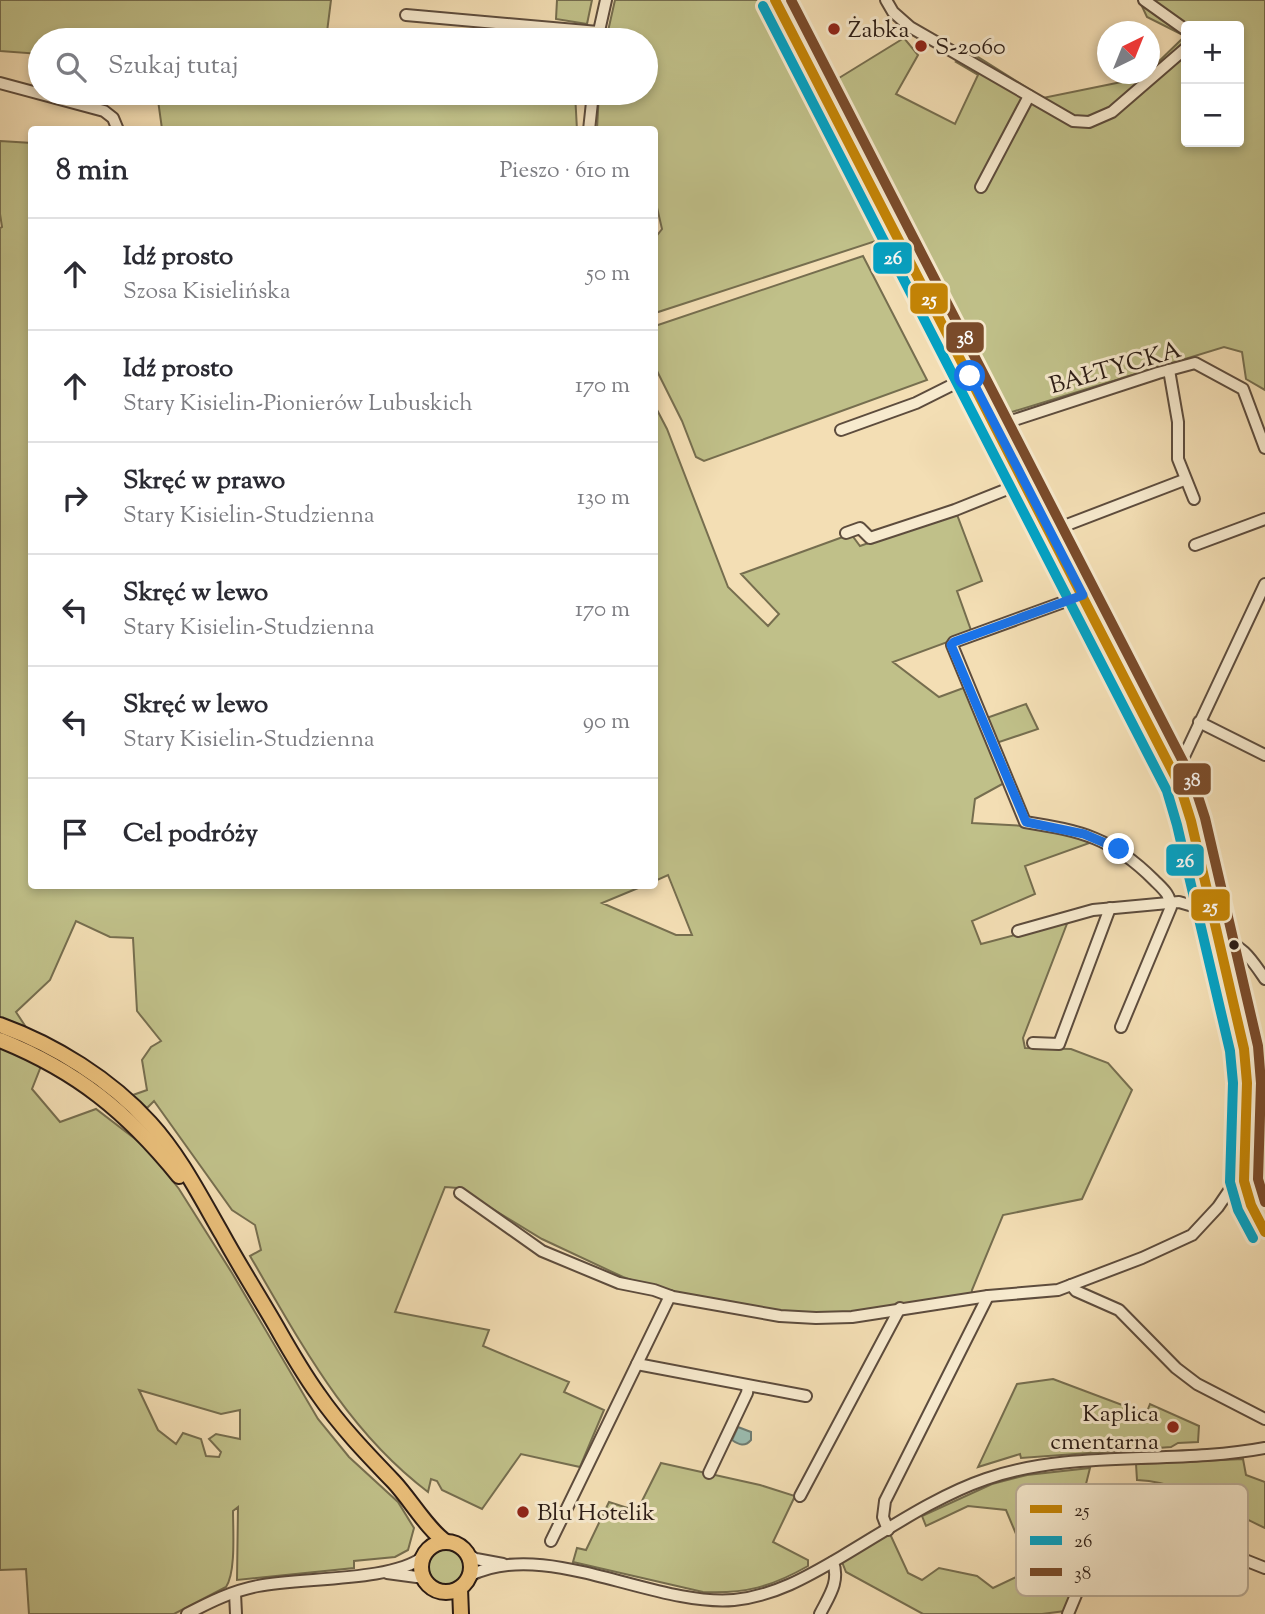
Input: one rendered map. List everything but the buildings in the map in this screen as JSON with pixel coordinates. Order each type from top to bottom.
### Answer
[{"type":"main road","points":[[0,1025],[68,1057],[114,1089],[150,1123],[181,1164],[317,1393],[436,1534],[446,1542],[459,1546],[467,1554],[470,1561],[464,1582],[461,1614]]},
{"type":"main road","points":[[0,1040],[62,1069],[132,1122],[179,1176],[221,1234]]},
{"type":"main road","points":[[419,1513],[426,1553],[421,1569],[424,1578],[431,1586],[442,1591],[453,1614]]},
{"type":"main road","points":[[426,1553],[436,1544],[446,1542]]},
{"type":"main road","points":[[442,1591],[464,1582]]},
{"type":"street","points":[[599,28],[606,0]]},
{"type":"street","points":[[775,0],[1173,769],[1186,802],[1244,1049],[1247,1102],[1244,1181],[1251,1205],[1265,1231]]},
{"type":"street","points":[[887,0],[893,12],[910,27],[1073,121],[1089,122],[1112,112],[1181,52]]},
{"type":"street","points":[[1144,0],[1181,26]]},
{"type":"street","points":[[406,15],[524,28]]},
{"type":"street","points":[[0,83],[28,91]]},
{"type":"street","points":[[981,187],[1029,96]]},
{"type":"street","points":[[82,105],[104,111],[113,118],[116,126]]},
{"type":"street","points":[[589,126],[592,105]]},
{"type":"street","name":"BAŁTYCKA","points":[[996,426],[1195,363],[1243,388],[1265,448]]},
{"type":"street","points":[[1169,370],[1178,422],[1178,459],[1184,480],[1194,499]]},
{"type":"street","points":[[841,430],[916,403],[970,376]]},
{"type":"street","points":[[1051,531],[1184,480]]},
{"type":"street","points":[[846,533],[860,528],[870,538],[956,510],[1025,482]]},
{"type":"street","points":[[1195,545],[1265,519]]},
{"type":"street","points":[[1173,769],[1180,765],[1265,584]]},
{"type":"street","points":[[1083,595],[951,645],[1026,822],[1076,831],[1119,849],[1169,895],[1171,906],[1121,1027]]},
{"type":"street","points":[[1199,722],[1265,755]]},
{"type":"street","points":[[1018,931],[1088,911],[1110,908],[1179,901],[1203,909],[1212,908]]},
{"type":"street","points":[[1033,1043],[1059,1044],[1110,908]]},
{"type":"street","points":[[1219,941],[1233,943],[1251,959],[1265,979]]},
{"type":"street","points":[[1247,1102],[1265,1105]]},
{"type":"street","points":[[460,1193],[542,1251],[619,1283],[670,1296],[802,1318],[852,1317],[988,1296],[1058,1290],[1142,1258],[1192,1235],[1218,1207],[1235,1182],[1244,1181]]},
{"type":"street","points":[[1071,1285],[1076,1291],[1119,1310],[1176,1368],[1197,1384],[1265,1419]]},
{"type":"street","points":[[551,1541],[670,1296]]},
{"type":"street","points":[[888,1530],[883,1517],[885,1501],[988,1296]]},
{"type":"street","points":[[800,1496],[900,1308]]},
{"type":"street","points":[[637,1364],[806,1396]]},
{"type":"street","points":[[709,1473],[747,1393],[748,1385]]},
{"type":"street","points":[[467,1554],[476,1559],[509,1565],[550,1567],[690,1598],[720,1601],[770,1593],[808,1577],[956,1492],[986,1478],[1052,1465],[1265,1448]]},
{"type":"street","points":[[187,1614],[235,1592],[259,1586],[381,1573],[412,1564],[426,1553]]},
{"type":"street","points":[[1248,1561],[1265,1568]]},
{"type":"street","points":[[820,1614],[836,1583],[833,1562]]},
{"type":"street","points":[[464,1582],[481,1571],[509,1565]]},
{"type":"street","points":[[381,1573],[424,1578]]},
{"type":"street","points":[[235,1592],[236,1614]]},
{"type":"street","points":[[1068,1614],[1076,1596]]},
{"type":"green space","points":[[0,0],[331,0],[328,28],[28,28],[28,53],[0,51]]},
{"type":"green space","points":[[557,0],[592,0],[587,24],[556,19]]},
{"type":"green space","points":[[615,0],[758,0],[882,239],[658,312],[658,234],[662,229],[658,212],[658,126],[597,126],[598,105],[658,105],[658,28],[609,28]]},
{"type":"green space","points":[[1139,0],[1265,0],[1265,390],[1246,379],[1242,352],[1224,347],[1012,412],[1002,409],[989,382],[982,383],[826,86],[904,38],[918,55],[896,94],[955,124],[978,75],[956,62],[970,52],[1043,98],[1112,84],[1160,84],[1160,60],[1181,40],[1181,147],[1244,147],[1244,21],[1181,21],[1181,34],[1160,24],[1160,21],[1147,17]]},
{"type":"green space","points":[[159,105],[576,105],[577,126],[162,126]]},
{"type":"green space","points":[[0,141],[28,143],[28,889],[636,889],[602,903],[676,935],[692,935],[668,875],[658,880],[658,412],[728,587],[768,626],[779,614],[741,574],[851,534],[860,546],[956,512],[982,581],[957,591],[972,633],[893,662],[939,697],[966,687],[981,720],[1026,704],[1038,729],[990,745],[1006,782],[975,799],[972,823],[1026,826],[1095,841],[1025,866],[1035,894],[972,921],[981,944],[1068,921],[1023,1038],[1025,1048],[1071,1049],[1108,1063],[1132,1090],[1082,1199],[1003,1215],[971,1298],[822,1320],[670,1294],[623,1277],[542,1239],[458,1188],[445,1187],[395,1312],[489,1330],[483,1346],[569,1382],[564,1392],[604,1410],[580,1467],[521,1454],[482,1509],[442,1490],[437,1481],[431,1479],[428,1492],[399,1468],[373,1441],[327,1383],[250,1256],[261,1250],[255,1225],[232,1210],[154,1101],[147,1108],[133,1095],[147,1090],[142,1060],[151,1047],[161,1041],[137,1011],[133,938],[110,937],[76,921],[50,980],[16,1012],[45,1056],[32,1089],[60,1122],[96,1109],[147,1148],[179,1189],[318,1419],[349,1457],[398,1502],[414,1528],[408,1550],[395,1557],[354,1561],[354,1568],[237,1580],[238,1507],[233,1511],[233,1562],[226,1587],[174,1614],[29,1614],[26,1569],[0,1570]],"holes":[[[139,1390],[221,1414],[240,1410],[240,1439],[216,1434],[209,1439],[221,1452],[219,1457],[206,1456],[201,1439],[183,1433],[176,1444],[158,1430]]]},
{"type":"green space","points":[[863,256],[927,380],[704,461],[696,457],[658,373],[658,325]]},
{"type":"green space","points":[[1053,1379],[1146,1414],[1150,1404],[1199,1426],[1198,1442],[1178,1443],[1171,1447],[1021,1458],[1020,1454],[978,1467],[1017,1384]]},
{"type":"green space","points":[[1243,1459],[1246,1475],[1265,1482],[1265,1528],[1248,1520],[1248,1484],[1162,1484],[1137,1480],[1136,1464]]},
{"type":"green space","points":[[661,1463],[760,1485],[795,1496],[773,1542],[808,1560],[808,1566],[757,1588],[703,1592],[573,1562],[577,1548],[586,1550],[609,1502],[637,1511]]},
{"type":"green space","points":[[1090,1468],[1086,1484],[1016,1484],[1016,1534],[1006,1510],[968,1506],[926,1526],[922,1516],[992,1484],[1027,1475]]},
{"type":"green space","points":[[890,1534],[908,1573],[922,1580],[939,1568],[977,1576],[993,1588],[1016,1577],[1016,1596],[1071,1596],[1065,1611],[1042,1614],[923,1614],[846,1572],[842,1562]]},
{"type":"green space","points":[[446,1546],[460,1552],[466,1566],[460,1580],[446,1586],[432,1580],[426,1566],[432,1552]]},
{"type":"water","points":[[738,1427],[751,1432],[751,1440],[746,1444],[732,1440]]},
{"type":"transit line","name":"25","points":[[775,0],[1180,786],[1191,821],[1244,1049],[1247,1083],[1244,1181],[1251,1205],[1265,1232]]},
{"type":"transit line","name":"38","points":[[791,0],[1193,781],[1205,818],[1258,1046],[1261,1083],[1258,1179],[1265,1202]]},
{"type":"transit line","name":"26","points":[[763,6],[1167,791],[1230,1051],[1233,1083],[1230,1182],[1238,1210],[1253,1238]]},
{"type":"place","name":"Żabka","points":[[834,29]]},
{"type":"place","name":"S-2060","points":[[921,46]]},
{"type":"place","name":"Kaplica cmentarna","points":[[1173,1427]]},
{"type":"place","name":"Blu Hotelik","points":[[523,1512]]},
{"type":"route","points":[[970,376],[1083,595],[951,645],[1026,822],[1064,828],[1119,849]]}]
